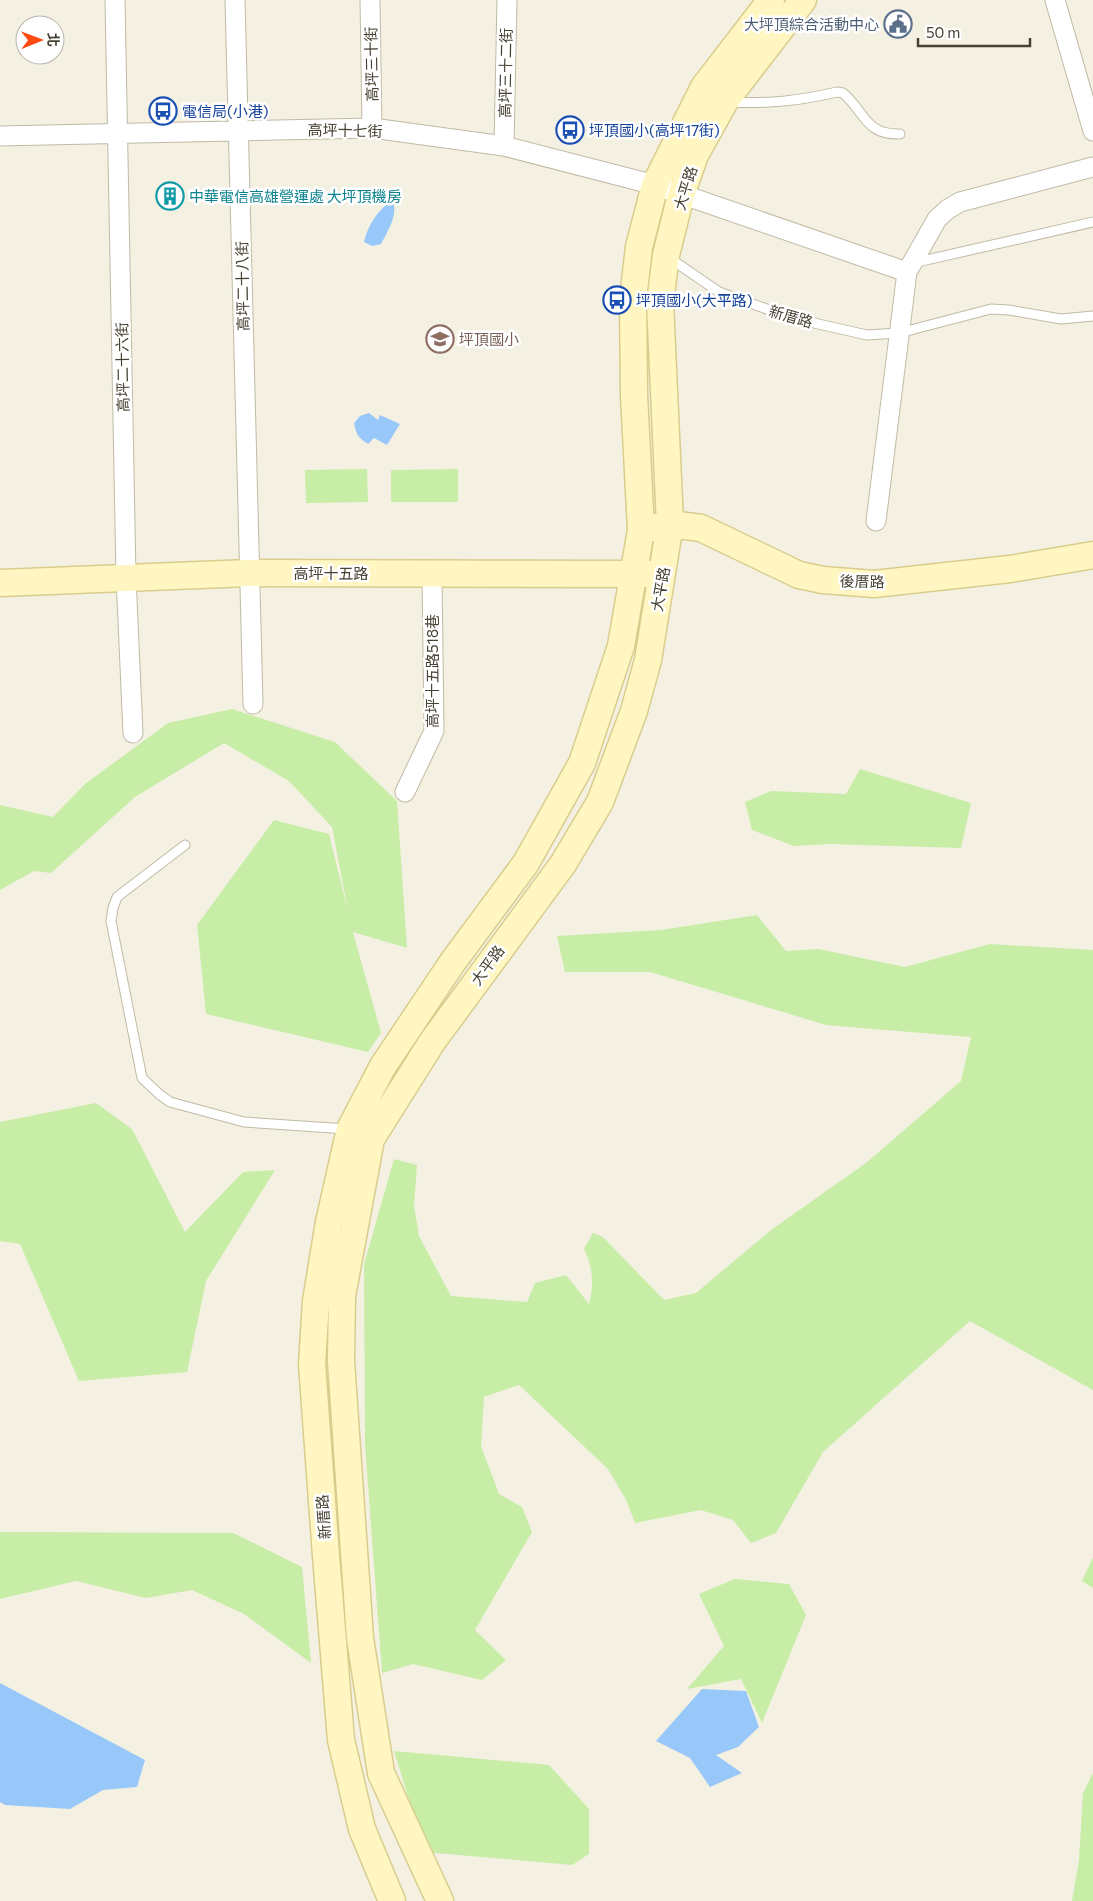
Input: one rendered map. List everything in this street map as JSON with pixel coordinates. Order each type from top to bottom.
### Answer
[{"type":"street","name":"高坪二十六街","points":[[115,0],[126,577],[133,733]]},
{"type":"street","name":"高坪二十八街","points":[[235,0],[253,704]]},
{"type":"street","name":"高坪三十街","points":[[370,0],[372,128]]},
{"type":"street","name":"高坪三十二街","points":[[504,146],[507,0]]},
{"type":"street","name":"大平路","points":[[365,1131],[383,1066],[452,963],[526,863],[582,763],[621,646],[641,530],[634,395],[633,300],[639,247],[655,185],[704,87],[771,0]]},
{"type":"street","name":"大平路","points":[[365,1131],[563,864],[600,802],[634,711],[648,660],[670,524],[660,303],[666,255],[681,195],[695,155],[724,101],[803,0]]},
{"type":"street","points":[[1055,0],[1093,131]]},
{"type":"street","name":"高坪十七街","points":[[0,136],[372,128],[504,146],[655,185],[681,195]]},
{"type":"street","points":[[876,521],[899,333],[910,268],[937,219],[948,209],[960,202],[1093,167]]},
{"type":"street","points":[[681,195],[910,268]]},
{"type":"street","name":"後厝路","points":[[641,530],[670,524],[701,528],[799,575],[823,580],[874,584],[1010,569],[1093,555]]},
{"type":"street","name":"高坪十五路","points":[[0,583],[249,573],[632,575],[663,573]]},
{"type":"street","name":"高坪十五路518巷","points":[[405,792],[434,731],[432,574]]},
{"type":"street","name":"新厝路","points":[[365,1131],[329,1222],[316,1301],[312,1364],[341,1740],[362,1829],[392,1901]]},
{"type":"street","name":"新厝路","points":[[365,1131],[342,1296],[341,1361],[360,1638],[381,1773],[440,1901]]},
{"type":"lane","points":[[724,101],[759,103],[803,100],[837,92],[843,93],[875,130],[886,134],[900,134]]},
{"type":"lane","points":[[910,268],[1093,222]]},
{"type":"lane","name":"新厝路","points":[[666,255],[719,292],[792,318],[867,335],[899,333],[991,309],[1009,310],[1061,319],[1093,316]]},
{"type":"lane","points":[[185,845],[117,897],[112,908],[111,921],[142,1078],[170,1102],[244,1122],[365,1131]]},
{"type":"green space","points":[[367,469],[368,502],[306,503],[305,470]]},
{"type":"green space","points":[[458,469],[458,502],[391,502],[391,470]]},
{"type":"green space","points":[[232,709],[335,742],[397,801],[407,948],[353,932],[381,1033],[368,1052],[206,1014],[197,925],[274,820],[329,834],[348,911],[332,827],[289,781],[224,743],[135,797],[51,873],[34,871],[0,890],[0,805],[53,817],[85,784],[168,723]]},
{"type":"green space","points":[[860,769],[971,803],[961,848],[829,844],[794,846],[752,830],[745,802],[771,791],[846,794]]},
{"type":"green space","points":[[757,915],[786,951],[818,949],[905,967],[990,944],[1093,950],[1093,1390],[970,1321],[823,1452],[776,1533],[751,1543],[733,1520],[701,1510],[635,1523],[626,1500],[608,1469],[519,1385],[484,1397],[481,1446],[499,1494],[522,1507],[532,1532],[475,1630],[506,1660],[482,1680],[413,1664],[382,1673],[365,1444],[364,1264],[394,1159],[417,1165],[414,1205],[419,1236],[451,1296],[527,1302],[535,1283],[566,1275],[589,1304],[592,1276],[584,1249],[593,1233],[603,1237],[664,1300],[696,1293],[771,1230],[866,1163],[961,1081],[971,1037],[826,1025],[650,972],[565,972],[557,936],[661,930]]},
{"type":"green space","points":[[96,1103],[132,1129],[185,1232],[243,1172],[275,1170],[206,1281],[187,1372],[79,1381],[20,1244],[0,1241],[0,1122]]},
{"type":"green space","points":[[0,1532],[233,1533],[302,1567],[311,1663],[244,1614],[192,1590],[146,1598],[76,1581],[0,1599]]},
{"type":"green space","points":[[1093,1557],[1093,1588],[1082,1581]]},
{"type":"green space","points":[[735,1579],[789,1584],[806,1615],[762,1723],[741,1679],[687,1689],[724,1646],[699,1594]]},
{"type":"green space","points":[[394,1751],[549,1765],[589,1809],[589,1854],[572,1865],[425,1852]]},
{"type":"green space","points":[[1093,1773],[1093,1901],[1072,1901],[1079,1860],[1083,1793]]},
{"type":"water","points":[[393,201],[393,217],[381,244],[372,246],[364,242],[374,218]]},
{"type":"water","points":[[369,413],[378,420],[380,415],[400,424],[387,445],[374,438],[368,444],[358,435],[354,423],[360,416]]},
{"type":"water","points":[[0,1683],[145,1760],[137,1787],[103,1790],[70,1809],[5,1805],[0,1802]]},
{"type":"water","points":[[702,1689],[746,1691],[759,1727],[738,1747],[716,1755],[742,1773],[710,1787],[690,1758],[656,1741]]},
{"type":"place","name":"大坪頂綜合活動中心","points":[[898,24]]},
{"type":"place","name":"電信局(小港)","points":[[163,111]]},
{"type":"place","name":"坪頂國小(高坪17街)","points":[[570,130]]},
{"type":"place","name":"中華電信高雄營運處 大坪頂機房","points":[[170,196]]},
{"type":"place","name":"坪頂國小(大平路)","points":[[617,300]]},
{"type":"place","name":"坪頂國小","points":[[440,339]]}]
